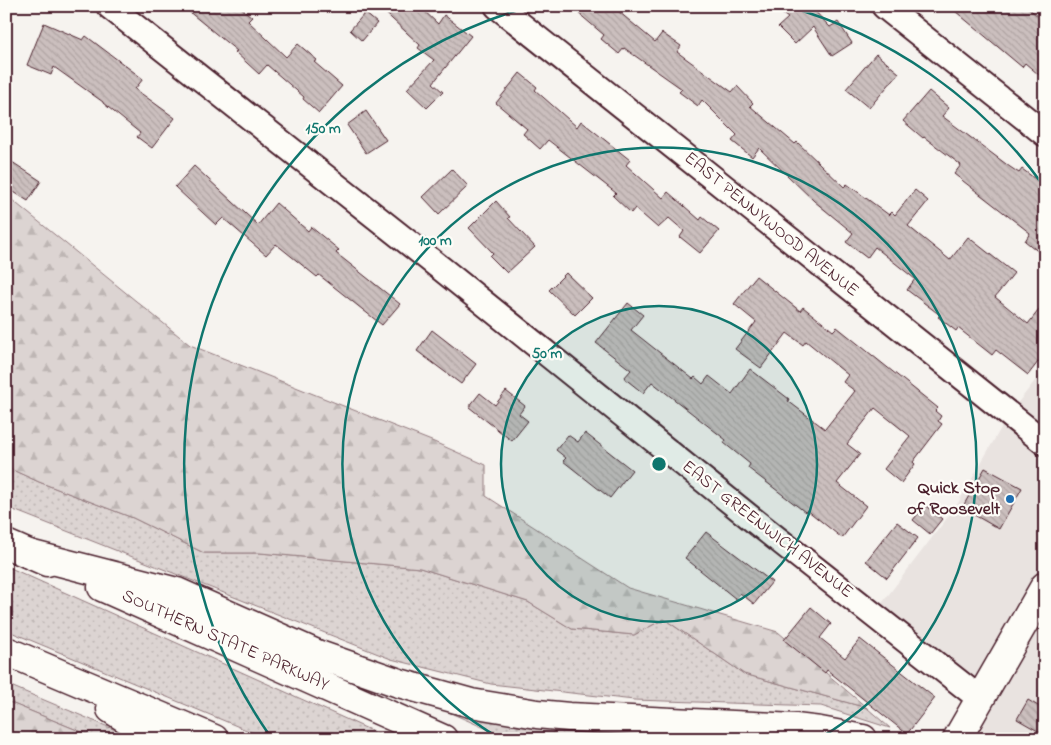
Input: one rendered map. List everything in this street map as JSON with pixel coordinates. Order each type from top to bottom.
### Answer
[{"type":"main road","points":[[18,549],[177,592],[319,655],[399,683],[471,703],[537,714],[569,717],[795,728],[863,739]]},
{"type":"main road","name":"SOUTHERN STATE PARKWAY","points":[[18,549],[443,739]]},
{"type":"main road","points":[[957,739],[1045,586]]},
{"type":"main road","points":[[6,651],[214,739]]},
{"type":"main road","points":[[58,673],[158,739]]},
{"type":"street","name":"EAST GREENWICH AVENUE","points":[[109,6],[979,698]]},
{"type":"street","name":"EAST PENNYWOOD AVENUE","points":[[497,6],[1045,443]]},
{"type":"street","points":[[884,6],[1045,134]]},
{"type":"shaded area","points":[[1045,368],[1045,739],[952,739],[976,699],[873,615],[957,505],[1009,414]]},
{"type":"green space","points":[[6,195],[190,345],[434,442],[486,465],[486,496],[628,588],[778,632],[867,708],[744,674],[664,619],[634,635],[572,629],[528,602],[420,568],[260,553],[204,553],[133,518],[39,482],[6,467]]},
{"type":"green space","points":[[6,467],[39,482],[133,518],[204,553],[260,553],[420,568],[528,602],[572,629],[634,635],[664,619],[744,674],[867,708],[890,728],[821,706],[634,700],[491,684],[391,659],[6,507]]},
{"type":"green space","points":[[6,566],[390,739],[268,739],[6,630]]},
{"type":"green space","points":[[6,684],[137,739],[99,739],[6,701]]},
{"type":"green space","points":[[6,701],[99,739],[11,739],[6,737]]},
{"type":"green space","points":[[456,705],[815,739],[510,739],[446,711]]},
{"type":"building","points":[[182,6],[239,6],[252,17],[248,21],[286,57],[298,44],[317,60],[314,62],[342,86],[319,113],[303,99],[304,97],[267,65],[259,74],[235,52],[237,51]]},
{"type":"building","points":[[378,6],[419,6],[438,24],[444,15],[471,36],[433,83],[443,92],[427,108],[407,89],[434,60],[418,48],[420,45]]},
{"type":"building","points":[[570,6],[612,6],[655,42],[662,33],[681,46],[677,52],[732,92],[737,86],[753,103],[750,106],[795,144],[797,142],[844,187],[847,184],[889,215],[892,212],[895,215],[915,190],[928,201],[908,226],[950,260],[968,237],[1014,273],[995,297],[1028,324],[1045,302],[1045,353],[1028,375],[996,350],[992,355],[958,328],[956,331],[938,317],[940,315],[907,290],[915,279],[875,247],[867,258],[846,242],[853,233],[814,201],[759,148],[752,157],[732,141],[737,135],[702,100],[698,106],[679,92],[682,89],[624,48],[619,54],[601,39],[604,35]]},
{"type":"building","points":[[772,6],[810,6],[830,27],[838,22],[852,43],[832,56],[813,27],[795,44],[778,27],[788,18]]},
{"type":"building","points":[[949,6],[1026,6],[1045,22],[1045,80],[1025,63],[1022,67]]},
{"type":"building","points":[[365,13],[377,23],[362,41],[350,30]]},
{"type":"building","points":[[44,23],[83,40],[86,36],[143,79],[135,89],[175,118],[152,148],[137,137],[140,133],[103,102],[54,67],[51,75],[27,65]]},
{"type":"building","points":[[876,54],[899,73],[869,108],[846,89]]},
{"type":"building","points":[[520,73],[537,87],[535,90],[577,127],[581,121],[630,160],[626,165],[663,198],[668,192],[700,220],[702,217],[719,231],[700,253],[680,237],[684,231],[669,218],[658,228],[635,208],[631,213],[613,196],[616,193],[548,140],[540,149],[523,134],[527,129],[496,103]]},
{"type":"building","points":[[929,91],[949,108],[942,116],[1010,167],[1019,173],[1022,169],[1045,186],[1045,257],[1025,241],[1030,233],[954,174],[961,165],[903,121]]},
{"type":"building","points":[[366,111],[386,140],[366,153],[347,125]]},
{"type":"building","points":[[6,158],[41,181],[28,201],[6,187]]},
{"type":"building","points":[[194,166],[258,225],[276,203],[308,231],[311,227],[339,250],[336,253],[400,304],[382,325],[276,244],[266,255],[223,218],[216,225],[175,187]]},
{"type":"building","points":[[452,169],[468,186],[439,214],[423,197]]},
{"type":"building","points":[[496,201],[510,217],[508,218],[535,247],[507,273],[490,256],[493,253],[469,228]]},
{"type":"building","points":[[566,273],[592,298],[575,315],[549,290]]},
{"type":"building","points":[[756,276],[800,311],[803,307],[833,331],[837,327],[938,408],[935,411],[941,416],[938,421],[942,424],[913,462],[915,464],[901,483],[884,469],[910,436],[875,408],[847,444],[860,454],[837,483],[866,506],[842,538],[807,510],[805,512],[748,468],[750,464],[724,443],[726,440],[652,382],[643,393],[624,378],[631,370],[596,343],[628,303],[643,315],[631,330],[693,379],[695,377],[703,384],[709,376],[732,394],[750,369],[825,429],[855,391],[843,382],[848,375],[806,341],[803,345],[787,333],[761,368],[735,349],[756,322],[734,304]]},
{"type":"building","points":[[432,330],[476,364],[461,384],[417,351]]},
{"type":"building","points":[[506,391],[525,406],[519,414],[528,421],[512,441],[469,407],[480,393],[495,405]]},
{"type":"building","points":[[585,433],[632,470],[610,498],[563,461],[566,458],[556,450],[568,435],[578,442]]},
{"type":"building","points":[[985,468],[1022,488],[999,529],[962,508]]},
{"type":"building","points":[[925,505],[942,519],[930,534],[913,520]]},
{"type":"building","points":[[897,522],[918,538],[887,578],[866,561]]},
{"type":"building","points":[[706,532],[772,582],[754,604],[740,593],[736,599],[685,558]]},
{"type":"building","points":[[811,607],[831,624],[820,638],[845,658],[860,639],[935,698],[907,734],[827,670],[825,673],[784,640]]},
{"type":"building","points":[[1028,700],[1045,710],[1045,735],[1017,719]]},
{"type":"place","name":"Quick Stop of Roosevelt","points":[[1010,499]]}]
